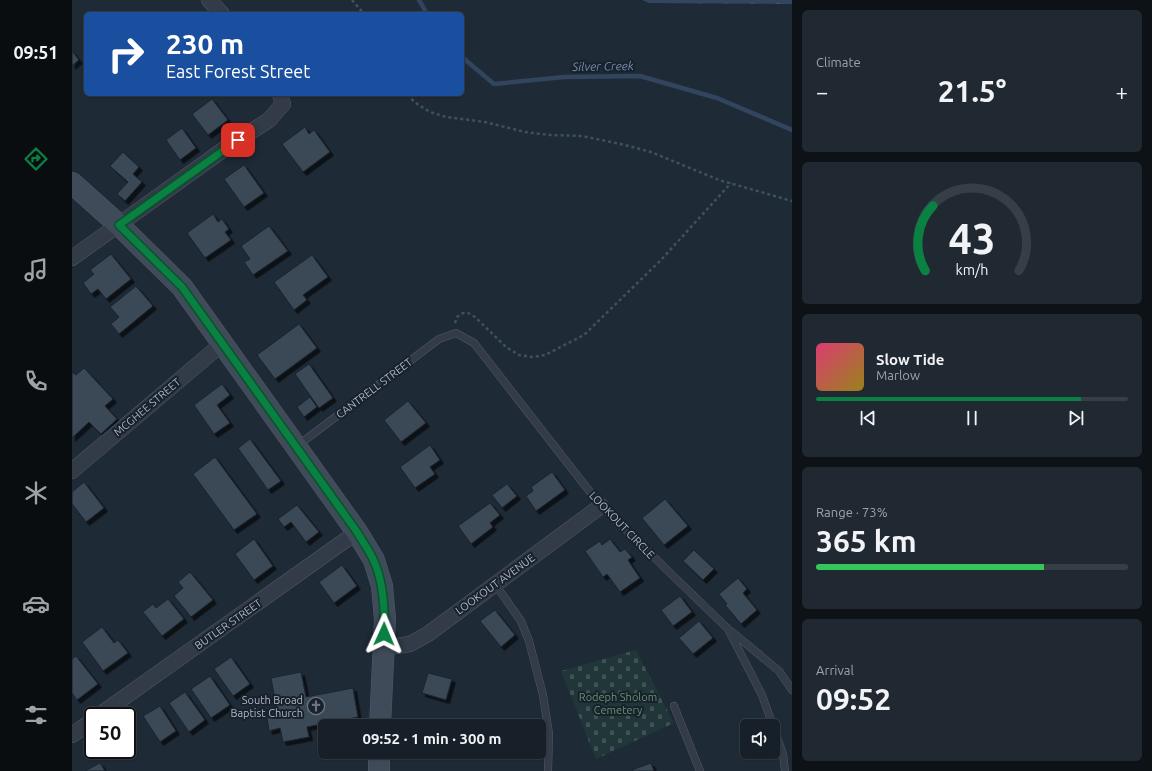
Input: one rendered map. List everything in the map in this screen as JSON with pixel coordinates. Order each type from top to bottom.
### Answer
[{"type":"main road","points":[[72,183],[119,225],[182,287],[357,532],[374,560],[382,586],[384,619],[380,719]]},
{"type":"main road","points":[[379,771],[380,759]]},
{"type":"street","points":[[209,0],[220,12]]},
{"type":"street","points":[[72,258],[227,147],[269,120],[281,99]]},
{"type":"street","name":"MCGHEE STREET","points":[[72,471],[223,343]]},
{"type":"street","name":"LOOKOUT AVENUE","points":[[383,648],[410,644],[428,634],[601,506]]},
{"type":"street","name":"BUTLER STREET","points":[[111,707],[357,532]]},
{"type":"street","points":[[72,735],[84,726]]},
{"type":"lane","name":"CANTRELL STREET","points":[[296,447],[440,339],[456,333]]},
{"type":"lane","name":"LOOKOUT CIRCLE","points":[[456,333],[474,343],[601,506],[728,629],[762,695],[783,754],[785,771]]},
{"type":"lane","points":[[495,584],[520,621],[529,641],[543,695],[549,734],[548,771]]},
{"type":"lane","points":[[728,629],[780,671],[792,690]]},
{"type":"lane","points":[[674,706],[700,771]]},
{"type":"path","points":[[352,0],[362,12]]},
{"type":"path","points":[[410,96],[414,102],[430,112],[446,117],[485,122],[525,132],[550,136],[582,136],[618,143],[651,152],[719,180],[792,201]]},
{"type":"path","points":[[456,333],[455,324],[457,317],[463,313],[468,313],[475,317],[506,347],[519,355],[532,357],[545,355],[584,335],[661,260],[731,183]]},
{"type":"green space","name":"Rodeph Sholom Cemetery","points":[[636,650],[674,723],[596,759],[561,671]]},
{"type":"water","points":[[642,0],[792,0],[792,4],[649,3]]},
{"type":"building","points":[[72,51],[79,60],[72,66]]},
{"type":"building","points":[[212,99],[228,120],[208,135],[192,114]]},
{"type":"building","points":[[305,127],[309,134],[314,130],[330,152],[303,172],[282,144]]},
{"type":"building","points":[[182,128],[196,148],[180,160],[166,140]]},
{"type":"building","points":[[123,152],[139,167],[133,174],[142,182],[125,201],[117,194],[128,182],[110,166]]},
{"type":"building","points":[[244,165],[264,193],[244,207],[224,179]]},
{"type":"building","points":[[213,214],[218,222],[222,219],[229,229],[225,232],[231,240],[205,258],[187,233]]},
{"type":"building","points":[[269,226],[288,251],[253,275],[244,262],[250,259],[241,246]]},
{"type":"building","points":[[111,254],[131,279],[106,299],[98,289],[91,294],[83,283],[94,274],[90,270]]},
{"type":"building","points":[[312,255],[328,277],[303,295],[307,300],[294,310],[274,282]]},
{"type":"building","points":[[136,286],[153,306],[119,334],[111,324],[119,317],[110,307]]},
{"type":"building","points":[[299,324],[317,348],[275,379],[257,355]]},
{"type":"building","points":[[309,364],[333,398],[319,408],[295,374]]},
{"type":"building","points":[[84,368],[113,399],[105,406],[117,419],[101,434],[89,422],[72,438],[72,372],[76,375]]},
{"type":"building","points":[[222,384],[230,395],[217,405],[230,423],[214,434],[194,405]]},
{"type":"building","points":[[310,397],[317,407],[304,417],[297,407]]},
{"type":"building","points":[[408,401],[426,423],[401,442],[384,420]]},
{"type":"building","points":[[250,439],[281,481],[268,490],[238,448]]},
{"type":"building","points":[[430,445],[440,460],[430,467],[435,474],[415,488],[400,467]]},
{"type":"building","points":[[215,457],[257,514],[234,530],[193,474]]},
{"type":"building","points":[[552,472],[565,490],[536,511],[526,496],[533,491],[531,487]]},
{"type":"building","points":[[84,482],[104,508],[86,522],[72,504],[72,492]]},
{"type":"building","points":[[507,484],[517,496],[502,508],[492,495]]},
{"type":"building","points":[[665,499],[688,526],[664,545],[642,518]]},
{"type":"building","points":[[490,503],[500,515],[490,523],[493,527],[471,544],[458,526]]},
{"type":"building","points":[[297,505],[319,532],[306,542],[291,522],[284,527],[278,519]]},
{"type":"building","points":[[254,539],[273,566],[254,580],[235,554]]},
{"type":"building","points":[[610,539],[620,552],[625,549],[632,557],[628,560],[640,578],[620,592],[607,574],[603,577],[585,551],[600,541],[602,545]]},
{"type":"building","points":[[694,550],[714,569],[703,580],[683,561]]},
{"type":"building","points":[[342,565],[357,586],[334,603],[319,582]]},
{"type":"building","points":[[190,572],[213,600],[191,617],[174,596],[183,588],[178,582]]},
{"type":"building","points":[[738,578],[747,589],[743,593],[757,610],[741,624],[725,605],[727,604],[719,594]]},
{"type":"building","points":[[680,596],[692,612],[673,626],[661,610]]},
{"type":"building","points":[[168,599],[184,619],[162,636],[143,612],[153,604],[156,608]]},
{"type":"building","points":[[495,610],[515,635],[501,647],[480,621]]},
{"type":"building","points":[[699,621],[713,638],[693,654],[679,638]]},
{"type":"building","points":[[102,627],[114,643],[118,640],[128,653],[103,671],[82,642]]},
{"type":"building","points":[[76,656],[98,684],[77,700],[72,693],[72,659]]},
{"type":"building","points":[[231,657],[250,684],[233,696],[214,669]]},
{"type":"building","name":"South Broad Baptist Church","points":[[301,672],[306,697],[353,688],[358,717],[348,719],[318,719],[318,725],[307,727],[309,737],[283,742],[280,728],[269,731],[267,718],[278,716],[271,678]]},
{"type":"building","points":[[428,673],[452,679],[446,700],[422,693]]},
{"type":"building","points":[[210,676],[230,705],[211,718],[191,689]]},
{"type":"building","points":[[185,692],[205,720],[189,732],[169,703]]},
{"type":"building","points":[[160,706],[176,731],[160,742],[143,716]]},
{"type":"building","points":[[100,763],[105,771],[85,771]]},
{"type":"building","points":[[651,763],[654,771],[632,770]]},
{"type":"waterway","name":"Silver Creek","points":[[419,0],[426,12]]},
{"type":"waterway","name":"Silver Creek","points":[[464,59],[494,84],[564,77],[640,76],[717,98],[792,130]]},
{"type":"place","name":"South Broad Baptist Church","points":[[316,706]]},
{"type":"route","points":[[238,140],[119,225],[182,287],[357,532],[374,560],[382,586],[384,634]]}]
